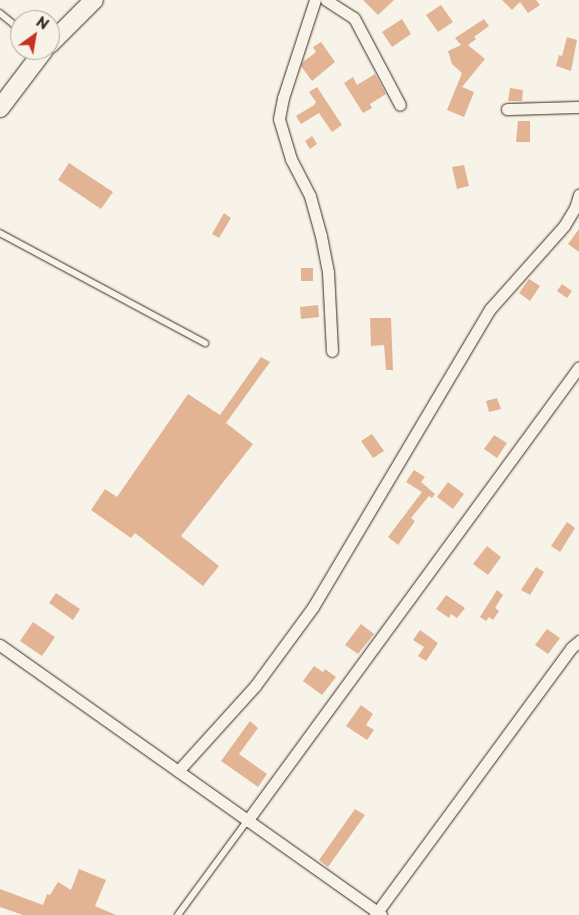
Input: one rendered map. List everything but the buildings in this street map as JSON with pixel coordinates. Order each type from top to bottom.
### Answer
[{"type":"main road","points":[[60,34],[94,0]]},
{"type":"main road","points":[[0,108],[36,60]]},
{"type":"street","points":[[316,0],[283,98],[279,120],[291,159],[310,196],[321,236],[328,272],[332,351]]},
{"type":"street","points":[[326,0],[354,18],[400,105]]},
{"type":"street","points":[[507,109],[579,107]]},
{"type":"street","points":[[178,771],[255,686],[313,607],[490,309],[564,226],[575,208],[579,195]]},
{"type":"street","points":[[247,821],[579,368]]},
{"type":"street","points":[[0,645],[378,914],[571,648],[579,641]]},
{"type":"lane","points":[[0,13],[10,21]]},
{"type":"lane","points":[[0,233],[205,343]]},
{"type":"lane","points":[[178,915],[247,821]]}]
